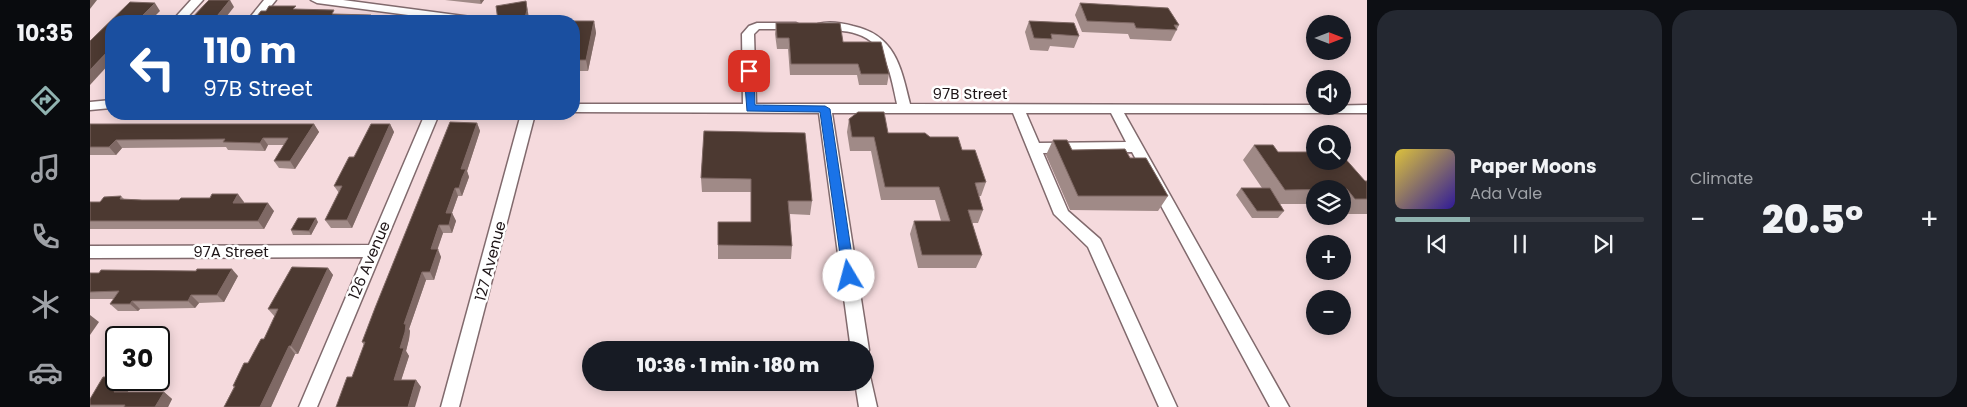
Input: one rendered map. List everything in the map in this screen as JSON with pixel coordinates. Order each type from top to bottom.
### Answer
[{"type":"street","points":[[183,15],[197,0]]},
{"type":"street","points":[[258,15],[270,0]]},
{"type":"street","points":[[317,0],[432,15]]},
{"type":"street","points":[[750,108],[748,34],[753,28],[757,26],[839,26],[859,29],[880,42],[890,54],[905,109]]},
{"type":"street","name":"97B Street","points":[[580,108],[1367,109]]},
{"type":"street","points":[[825,109],[859,341]]},
{"type":"street","points":[[1018,109],[1062,214],[1094,243],[1168,407]]},
{"type":"street","points":[[1115,109],[1280,407]]},
{"type":"street","name":"126 Avenue","points":[[308,407],[429,120]]},
{"type":"street","name":"127 Avenue","points":[[450,407],[526,120]]},
{"type":"street","points":[[1034,148],[1136,147]]},
{"type":"street","name":"97A Street","points":[[90,252],[372,252]]},
{"type":"street","points":[[865,391],[868,407]]},
{"type":"building","points":[[209,0],[230,0],[218,15],[195,15]]},
{"type":"building","points":[[526,1],[526,15],[497,15],[496,6]]},
{"type":"building","points":[[130,2],[155,3],[143,15],[117,15]]},
{"type":"building","points":[[1080,3],[1168,8],[1179,25],[1174,25],[1177,30],[1136,28],[1134,23],[1087,21]]},
{"type":"building","points":[[269,6],[296,6],[293,9],[334,10],[332,14],[371,15],[258,15],[261,11],[266,11]]},
{"type":"building","points":[[580,21],[594,21],[586,60],[580,60]]},
{"type":"building","points":[[1029,21],[1074,23],[1079,36],[1051,34],[1052,39],[1034,38]]},
{"type":"building","points":[[776,23],[840,23],[843,42],[881,42],[889,74],[861,74],[858,64],[791,64],[789,38],[777,38]]},
{"type":"building","points":[[105,26],[105,54],[90,70],[90,41]]},
{"type":"building","points":[[858,112],[884,112],[888,133],[925,133],[930,137],[958,137],[962,150],[975,150],[986,182],[975,183],[983,210],[968,210],[982,255],[922,255],[914,221],[950,221],[939,187],[885,187],[874,137],[852,137],[849,119]]},
{"type":"building","points":[[450,122],[477,123],[461,169],[466,169],[459,188],[455,188],[446,213],[452,213],[449,225],[439,225],[431,249],[438,249],[430,272],[422,272],[404,324],[406,324],[405,332],[400,348],[404,348],[394,380],[416,380],[408,407],[336,407],[347,377],[352,377],[365,342],[362,342],[375,308]]},
{"type":"building","points":[[90,124],[314,124],[290,161],[274,161],[288,138],[263,138],[260,143],[223,142],[225,139],[116,140],[109,147],[90,147]]},
{"type":"building","points":[[371,124],[390,124],[347,220],[325,220],[342,186],[334,186],[349,157],[354,157]]},
{"type":"building","points":[[704,131],[805,133],[812,201],[788,201],[792,246],[718,245],[718,222],[751,222],[751,179],[701,178]]},
{"type":"building","points":[[1053,140],[1067,140],[1072,150],[1125,149],[1130,158],[1146,158],[1168,196],[1078,196]]},
{"type":"building","points":[[1254,145],[1273,145],[1278,152],[1306,152],[1306,170],[1351,170],[1351,165],[1367,181],[1367,199],[1355,199],[1351,194],[1351,180],[1306,180],[1306,190],[1285,190]]},
{"type":"building","points":[[1241,188],[1270,188],[1284,211],[1257,211]]},
{"type":"building","points":[[212,194],[238,194],[233,203],[268,203],[258,221],[90,221],[90,202],[100,202],[104,197],[121,196],[120,199],[179,200],[181,198],[210,198]]},
{"type":"building","points":[[298,218],[316,218],[309,231],[291,230]]},
{"type":"building","points":[[292,267],[328,268],[260,407],[224,407],[244,363],[248,363],[261,339],[264,339],[278,309],[268,309]]},
{"type":"building","points":[[197,269],[232,269],[217,295],[191,295],[188,301],[132,301],[130,304],[110,304],[119,291],[90,292],[90,273],[99,273],[101,270],[196,271]]},
{"type":"building","points":[[103,377],[105,377],[105,391],[164,392],[155,407],[90,405],[90,399]]},
{"type":"route","points":[[749,71],[750,108],[825,109],[849,276]]}]
